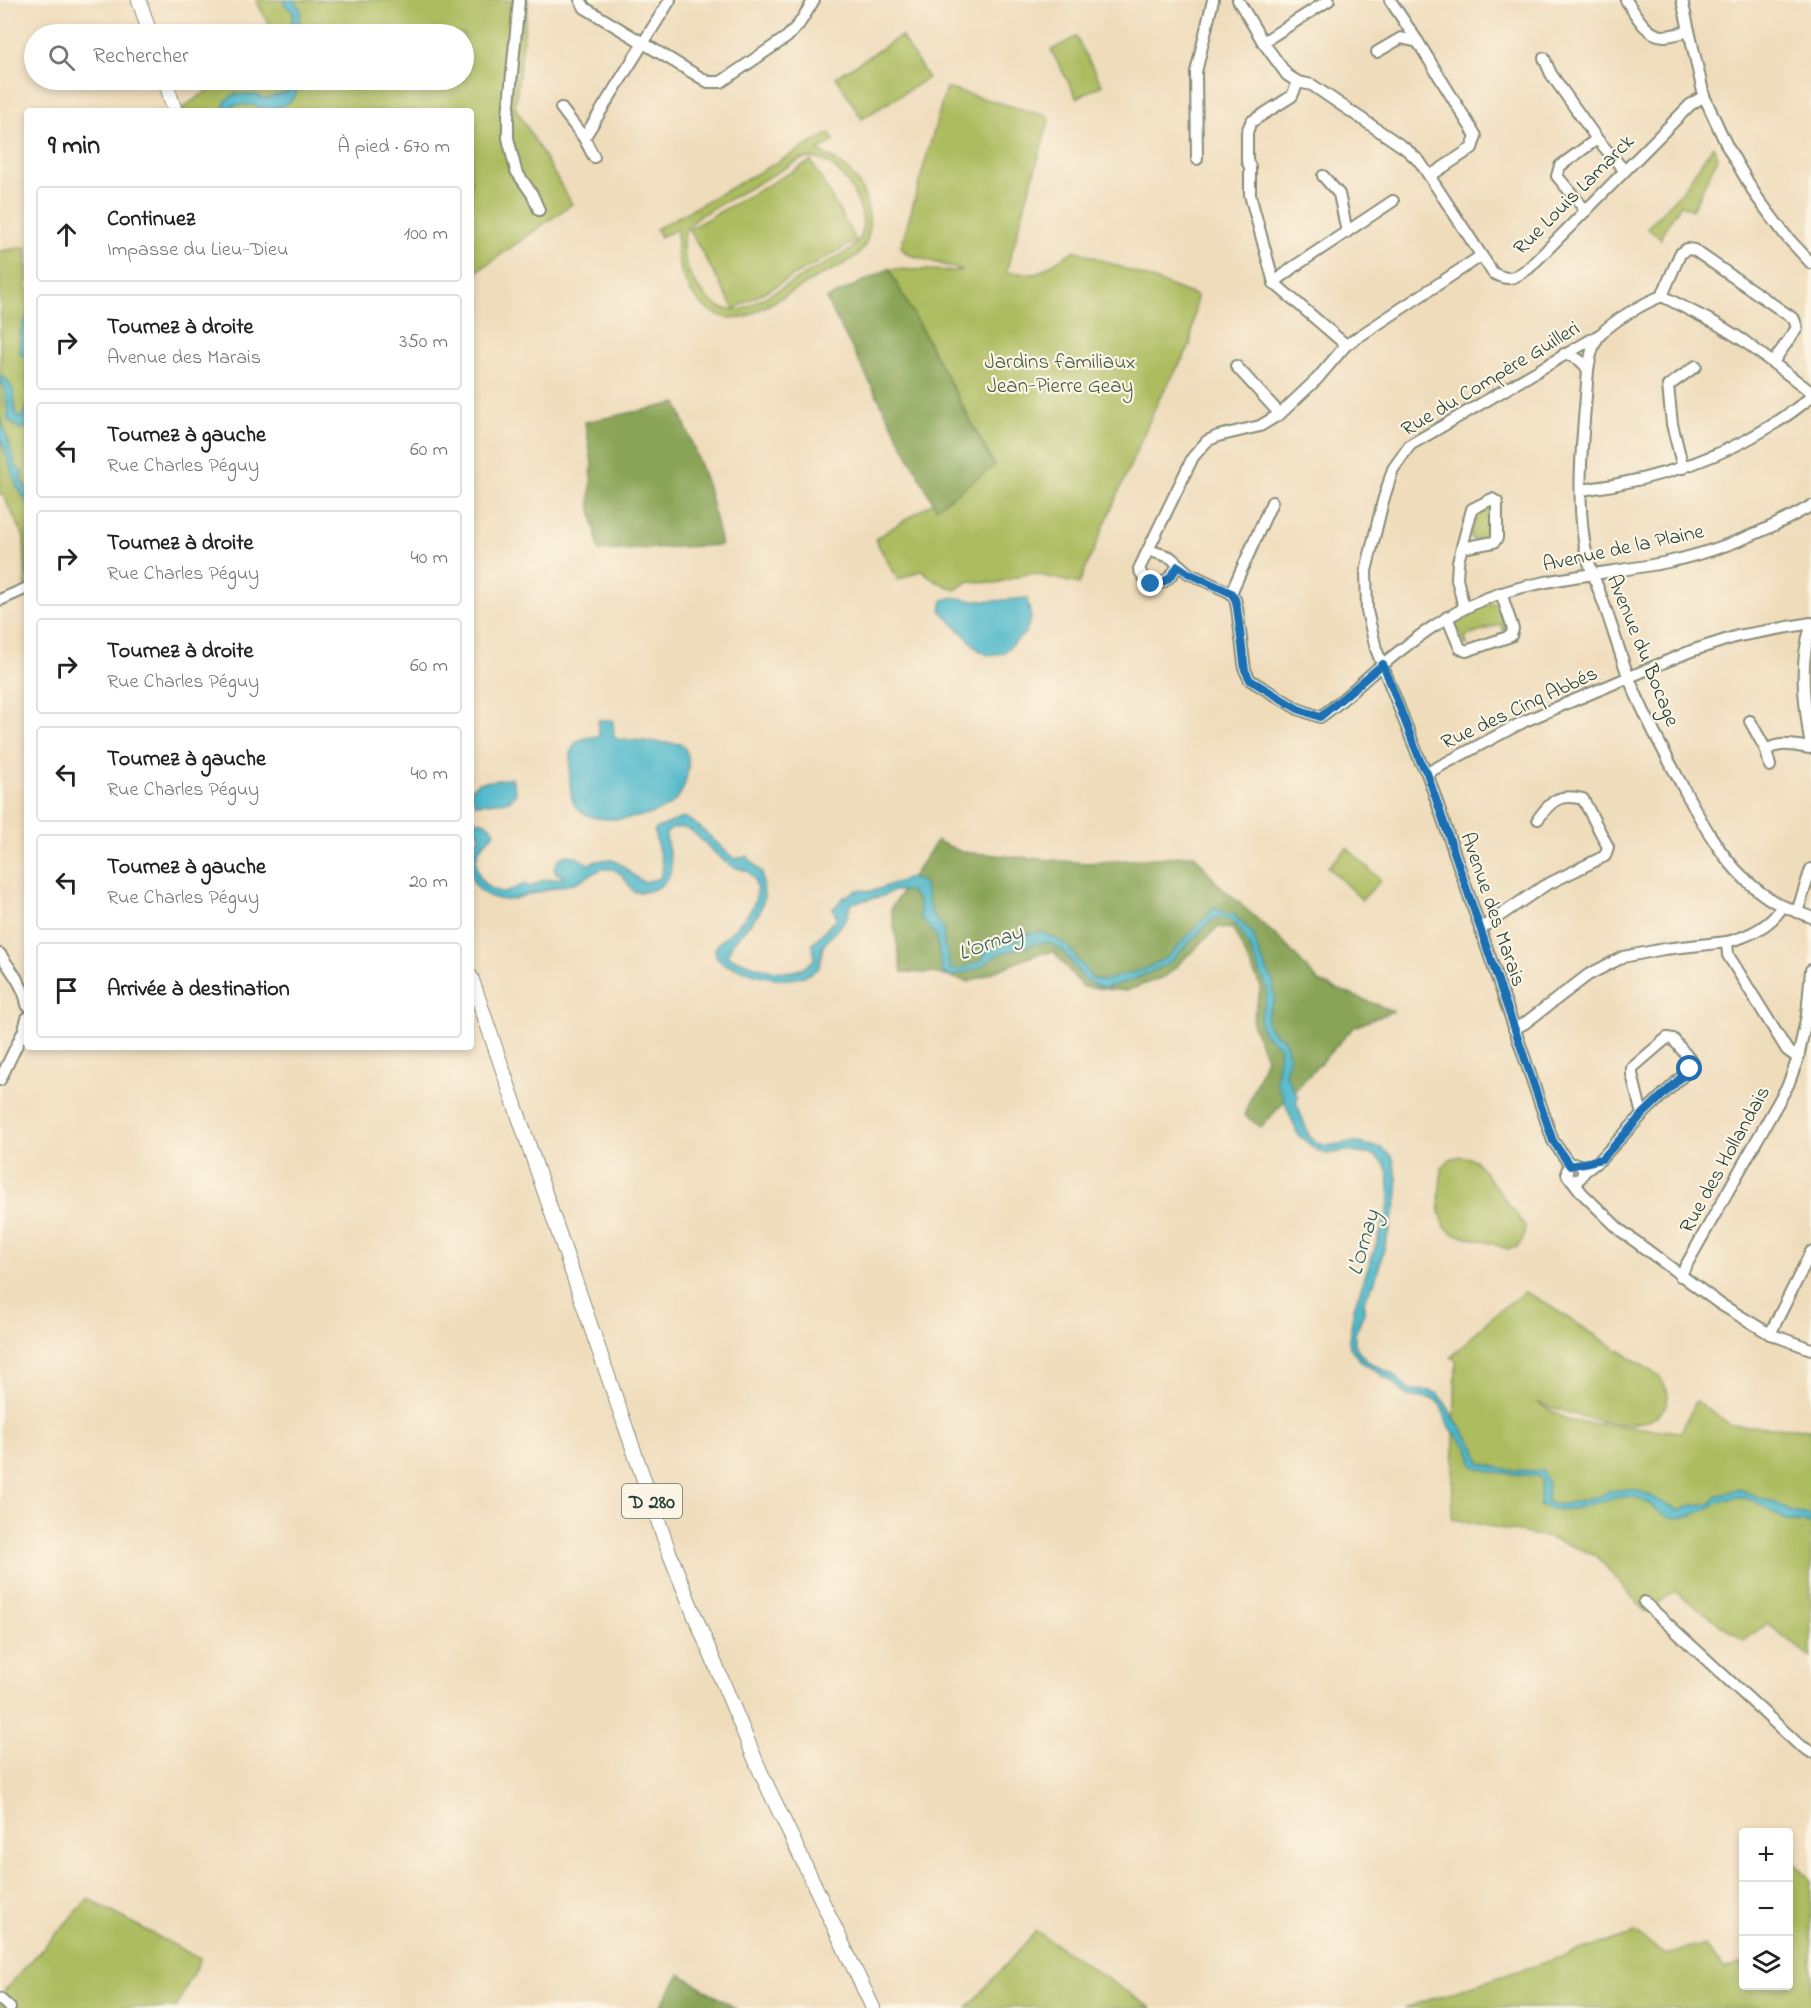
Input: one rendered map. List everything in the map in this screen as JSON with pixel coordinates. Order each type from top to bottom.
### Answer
[{"type":"main road","points":[[139,0],[147,24]]},
{"type":"main road","points":[[168,90],[174,108]]},
{"type":"main road","name":"D 280","points":[[474,986],[669,1552],[761,1773],[873,2008]]},
{"type":"street","points":[[519,0],[508,115],[508,138],[516,171],[532,194],[539,210]]},
{"type":"street","points":[[580,0],[585,8],[708,82],[721,82],[787,37],[799,24],[814,0]]},
{"type":"street","points":[[584,138],[670,0]]},
{"type":"street","points":[[1197,159],[1196,72],[1213,0]]},
{"type":"street","points":[[1238,0],[1263,42],[1287,75],[1298,82],[1312,86],[1406,149],[1420,162],[1481,256]]},
{"type":"street","points":[[1263,42],[1329,0]]},
{"type":"street","points":[[1390,0],[1476,136],[1472,148],[1430,177]]},
{"type":"street","points":[[1626,0],[1655,35],[1665,36],[1689,31]]},
{"type":"street","points":[[1682,0],[1704,96],[1727,146],[1756,196],[1786,236],[1811,263]]},
{"type":"street","points":[[1377,52],[1401,38],[1418,42]]},
{"type":"street","points":[[1544,57],[1551,74],[1597,139],[1624,170]]},
{"type":"street","points":[[1298,82],[1292,96],[1251,122],[1247,132],[1250,195],[1274,283],[1346,345]]},
{"type":"street","name":"Rue Louis Lamarck","points":[[1148,550],[1193,457],[1207,441],[1218,436],[1260,426],[1280,414],[1317,379],[1346,345],[1481,256],[1493,273],[1504,279],[1514,278],[1528,268],[1586,211],[1690,105],[1704,96]]},
{"type":"street","points":[[561,108],[584,138],[594,157]]},
{"type":"street","points":[[1586,211],[1557,176],[1560,166],[1597,139]]},
{"type":"street","points":[[1323,176],[1339,194],[1347,232]]},
{"type":"street","points":[[1274,283],[1292,268],[1393,201]]},
{"type":"street","points":[[1599,335],[1644,303],[1662,296],[1680,254],[1687,249],[1694,250],[1794,319],[1797,328],[1773,362]]},
{"type":"street","points":[[1662,296],[1717,324],[1773,362],[1811,392]]},
{"type":"street","name":"Rue du Compère Guilleri","points":[[1383,664],[1376,649],[1367,611],[1366,571],[1393,469],[1410,445],[1599,335]]},
{"type":"street","name":"Avenue du Bocage","points":[[1599,335],[1592,350],[1588,370],[1581,470],[1585,547],[1629,676],[1659,744],[1716,843],[1743,878],[1767,899],[1811,917]]},
{"type":"street","points":[[1564,354],[1582,362],[1588,370]]},
{"type":"street","points":[[1236,366],[1280,414]]},
{"type":"street","points":[[1683,468],[1672,424],[1668,386],[1696,366]]},
{"type":"street","points":[[1582,490],[1612,486],[1683,468],[1715,455],[1769,427],[1811,397]]},
{"type":"street","points":[[1462,548],[1494,542],[1497,538],[1499,512],[1497,502],[1492,499],[1472,509],[1458,562],[1457,579],[1464,608]]},
{"type":"street","points":[[1178,566],[1166,581],[1159,584],[1151,584],[1143,578],[1139,569],[1148,550],[1170,557],[1188,573],[1231,593],[1272,502]]},
{"type":"street","name":"Avenue de la Plaine","points":[[1231,593],[1237,608],[1245,670],[1250,680],[1307,713],[1320,717],[1383,664],[1447,617],[1464,608],[1501,593],[1528,586],[1668,562],[1707,551],[1772,527],[1811,506]]},
{"type":"street","points":[[0,600],[24,589]]},
{"type":"street","points":[[1447,617],[1460,648],[1466,651],[1511,636],[1513,629],[1501,593]]},
{"type":"street","points":[[1766,750],[1782,744],[1811,748],[1803,672],[1811,624]]},
{"type":"street","name":"Rue des Cinq Abbés","points":[[1427,773],[1525,721],[1691,651],[1738,636],[1811,624]]},
{"type":"street","name":"Avenue des Marais","points":[[1383,664],[1421,763],[1427,773],[1553,1141],[1577,1171],[1593,1204],[1620,1230],[1720,1304],[1770,1334],[1811,1349]]},
{"type":"street","points":[[1750,721],[1766,750],[1770,766]]},
{"type":"street","points":[[1480,929],[1544,886],[1605,856],[1608,847],[1583,799],[1572,796],[1551,802],[1538,819]]},
{"type":"street","points":[[1797,912],[1811,869]]},
{"type":"street","points":[[1514,1029],[1588,975],[1623,957],[1664,949],[1726,942],[1750,934],[1770,921],[1782,907]]},
{"type":"street","points":[[1726,942],[1728,955],[1734,965],[1787,1050],[1798,1058]]},
{"type":"street","points":[[0,954],[24,995]]},
{"type":"street","name":"Rue des Hollandais","points":[[1680,1276],[1788,1085],[1798,1058],[1807,1015],[1811,970]]},
{"type":"street","points":[[0,1080],[24,1030]]},
{"type":"street","points":[[1577,1171],[1602,1159],[1642,1115],[1690,1069],[1692,1062],[1673,1039],[1667,1038],[1632,1068],[1642,1115]]},
{"type":"street","points":[[1770,1334],[1811,1252]]},
{"type":"street","points":[[1644,1602],[1798,1744],[1811,1752]]},
{"type":"street","points":[[0,1999],[10,2008]]},
{"type":"green space","points":[[256,0],[528,0],[515,107],[572,204],[474,274],[474,108],[182,108],[208,90],[474,90],[474,24],[269,24]]},
{"type":"green space","points":[[901,36],[928,78],[862,119],[836,77]]},
{"type":"green space","points":[[1076,37],[1102,85],[1077,98],[1051,50]]},
{"type":"green space","name":"Jardins familiaux Jean-Pierre Geay","points":[[946,88],[1050,117],[1006,272],[1036,274],[1075,250],[1197,296],[1190,346],[1158,401],[1079,584],[1030,573],[996,583],[969,581],[955,590],[934,580],[922,570],[898,580],[875,539],[994,464],[889,269],[964,271],[907,254],[901,247]]},
{"type":"green space","points":[[830,133],[834,141],[818,151],[840,164],[858,182],[865,198],[869,222],[869,235],[864,247],[849,261],[746,317],[729,318],[714,313],[701,304],[691,292],[678,261],[678,229],[660,237],[656,229]],"holes":[[[810,158],[822,160],[834,167],[848,183],[862,215],[863,226],[859,239],[850,250],[744,309],[727,310],[713,303],[697,287],[686,266],[683,243],[687,228],[699,216],[799,160]]]},
{"type":"green space","points":[[1713,146],[1718,157],[1692,210],[1681,204],[1662,233],[1661,239],[1647,228],[1682,191]]},
{"type":"green space","points":[[811,161],[856,241],[734,309],[689,229]]},
{"type":"green space","points":[[24,247],[24,537],[3,495],[0,495],[0,251]]},
{"type":"green space","points":[[889,269],[994,466],[936,508],[826,299]]},
{"type":"green space","points":[[677,403],[708,487],[721,545],[599,551],[590,503],[592,463],[585,422]]},
{"type":"green space","points":[[1488,505],[1492,508],[1492,534],[1473,540],[1470,536],[1476,513]]},
{"type":"green space","points":[[1494,603],[1499,607],[1507,626],[1504,632],[1501,624],[1465,637],[1467,645],[1464,644],[1455,626],[1459,616]]},
{"type":"green space","points":[[937,841],[962,852],[1086,863],[1195,855],[1216,882],[1284,943],[1319,982],[1393,1011],[1354,1027],[1261,1127],[1244,1115],[1266,1058],[1252,1023],[1261,987],[1233,929],[1218,927],[1166,976],[1126,991],[1083,987],[1054,952],[1037,954],[969,982],[933,973],[902,972],[891,908]]},
{"type":"green space","points":[[1347,848],[1381,880],[1362,900],[1328,867]]},
{"type":"green space","points":[[1462,1156],[1475,1160],[1525,1226],[1523,1240],[1517,1247],[1508,1249],[1454,1234],[1445,1227],[1440,1212],[1439,1196],[1442,1168],[1450,1159]]},
{"type":"green space","points":[[1524,1292],[1658,1375],[1667,1391],[1668,1399],[1664,1408],[1653,1418],[1639,1423],[1603,1422],[1536,1402],[1570,1421],[1681,1432],[1696,1401],[1731,1425],[1811,1429],[1811,1658],[1767,1623],[1744,1641],[1674,1591],[1646,1613],[1596,1555],[1550,1538],[1452,1519],[1456,1360],[1451,1357],[1496,1313]]},
{"type":"green space","points":[[1793,1862],[1811,1880],[1811,2008],[1404,2008],[1635,1933],[1665,1954],[1705,1945],[1724,1970],[1739,1964],[1739,1990],[1793,1990]]},
{"type":"green space","points":[[88,1899],[200,1959],[176,2008],[0,2008],[0,1995]]},
{"type":"green space","points":[[1036,1931],[1151,2008],[967,2008]]},
{"type":"green space","points":[[680,1974],[735,2008],[659,2008]]},
{"type":"water","points":[[283,0],[294,0],[301,10],[299,24],[292,24],[293,12]]},
{"type":"water","points":[[297,90],[290,101],[276,108],[234,105],[233,108],[224,108],[225,101],[235,94],[258,95],[263,99]]},
{"type":"water","points":[[24,323],[24,356],[20,353],[20,333]]},
{"type":"water","points":[[0,375],[12,387],[16,414],[21,418],[24,412],[24,428],[20,429],[8,420],[8,408]]},
{"type":"water","points":[[0,417],[17,468],[22,472],[24,498],[17,487],[0,437]]},
{"type":"water","points":[[953,597],[990,601],[1027,598],[1031,619],[1025,633],[1003,653],[989,655],[980,651],[941,611],[943,600]]},
{"type":"water","points":[[598,720],[613,721],[614,737],[617,739],[681,744],[687,752],[686,778],[681,793],[672,804],[660,811],[622,819],[596,818],[577,808],[571,787],[572,750],[579,741],[599,736]]},
{"type":"water","points":[[512,778],[516,794],[509,801],[476,804],[474,786],[478,783]]},
{"type":"water","points":[[685,817],[701,828],[734,859],[747,856],[762,873],[764,899],[759,913],[733,943],[727,956],[776,971],[796,971],[815,958],[812,944],[837,918],[833,909],[844,897],[858,890],[873,891],[909,878],[924,884],[932,915],[944,931],[944,945],[950,969],[972,965],[984,958],[985,952],[998,945],[1018,940],[1027,934],[1041,932],[1066,944],[1092,978],[1103,981],[1145,969],[1168,957],[1214,908],[1229,915],[1232,913],[1253,934],[1259,953],[1274,984],[1273,991],[1276,997],[1267,1015],[1268,1024],[1274,1034],[1282,1037],[1287,1047],[1288,1059],[1285,1074],[1298,1097],[1296,1102],[1309,1136],[1326,1146],[1352,1142],[1381,1148],[1392,1156],[1397,1176],[1398,1194],[1395,1209],[1375,1281],[1364,1301],[1364,1312],[1355,1334],[1355,1344],[1367,1361],[1393,1374],[1409,1390],[1431,1391],[1440,1395],[1475,1447],[1480,1463],[1509,1470],[1543,1471],[1548,1484],[1547,1502],[1560,1505],[1603,1495],[1608,1491],[1632,1489],[1681,1511],[1688,1506],[1711,1503],[1717,1496],[1739,1489],[1791,1512],[1811,1515],[1811,1524],[1787,1520],[1757,1503],[1739,1498],[1724,1501],[1686,1517],[1678,1518],[1666,1515],[1645,1501],[1633,1497],[1609,1499],[1563,1510],[1539,1505],[1541,1480],[1538,1476],[1493,1472],[1473,1466],[1468,1448],[1450,1428],[1437,1400],[1407,1396],[1390,1380],[1360,1361],[1350,1347],[1349,1340],[1354,1308],[1387,1214],[1390,1197],[1388,1173],[1384,1163],[1373,1155],[1345,1151],[1327,1154],[1317,1150],[1298,1135],[1276,1080],[1280,1047],[1266,1036],[1261,1027],[1260,1018],[1267,996],[1265,984],[1247,941],[1236,925],[1229,920],[1222,917],[1213,919],[1168,964],[1130,981],[1104,988],[1084,979],[1063,951],[1048,942],[999,954],[977,969],[950,977],[942,972],[936,936],[920,917],[919,902],[910,891],[893,891],[883,896],[852,903],[846,919],[823,946],[819,968],[807,975],[784,979],[772,978],[723,964],[717,957],[715,949],[717,945],[746,917],[755,902],[756,886],[749,872],[733,867],[688,829],[676,828],[666,833],[671,863],[670,874],[663,884],[653,890],[634,892],[622,875],[613,869],[601,869],[577,882],[509,900],[490,897],[474,882],[474,844],[480,835],[474,832],[474,820],[485,823],[495,832],[479,851],[476,863],[479,875],[491,889],[505,893],[524,884],[531,887],[543,880],[563,878],[556,873],[554,868],[561,858],[569,855],[588,864],[614,861],[644,882],[660,878],[663,867],[654,832],[657,828]]},
{"type":"route","points":[[1151,584],[1166,581],[1178,566],[1231,593],[1237,608],[1245,670],[1250,680],[1307,713],[1320,717],[1383,664],[1421,763],[1427,773],[1553,1141],[1570,1166],[1602,1159],[1642,1115],[1690,1069]]},
{"type":"water label","name":"L'Ornay","points":[[990,941]]},
{"type":"water label","name":"L'Ornay","points":[[1362,1242]]}]
